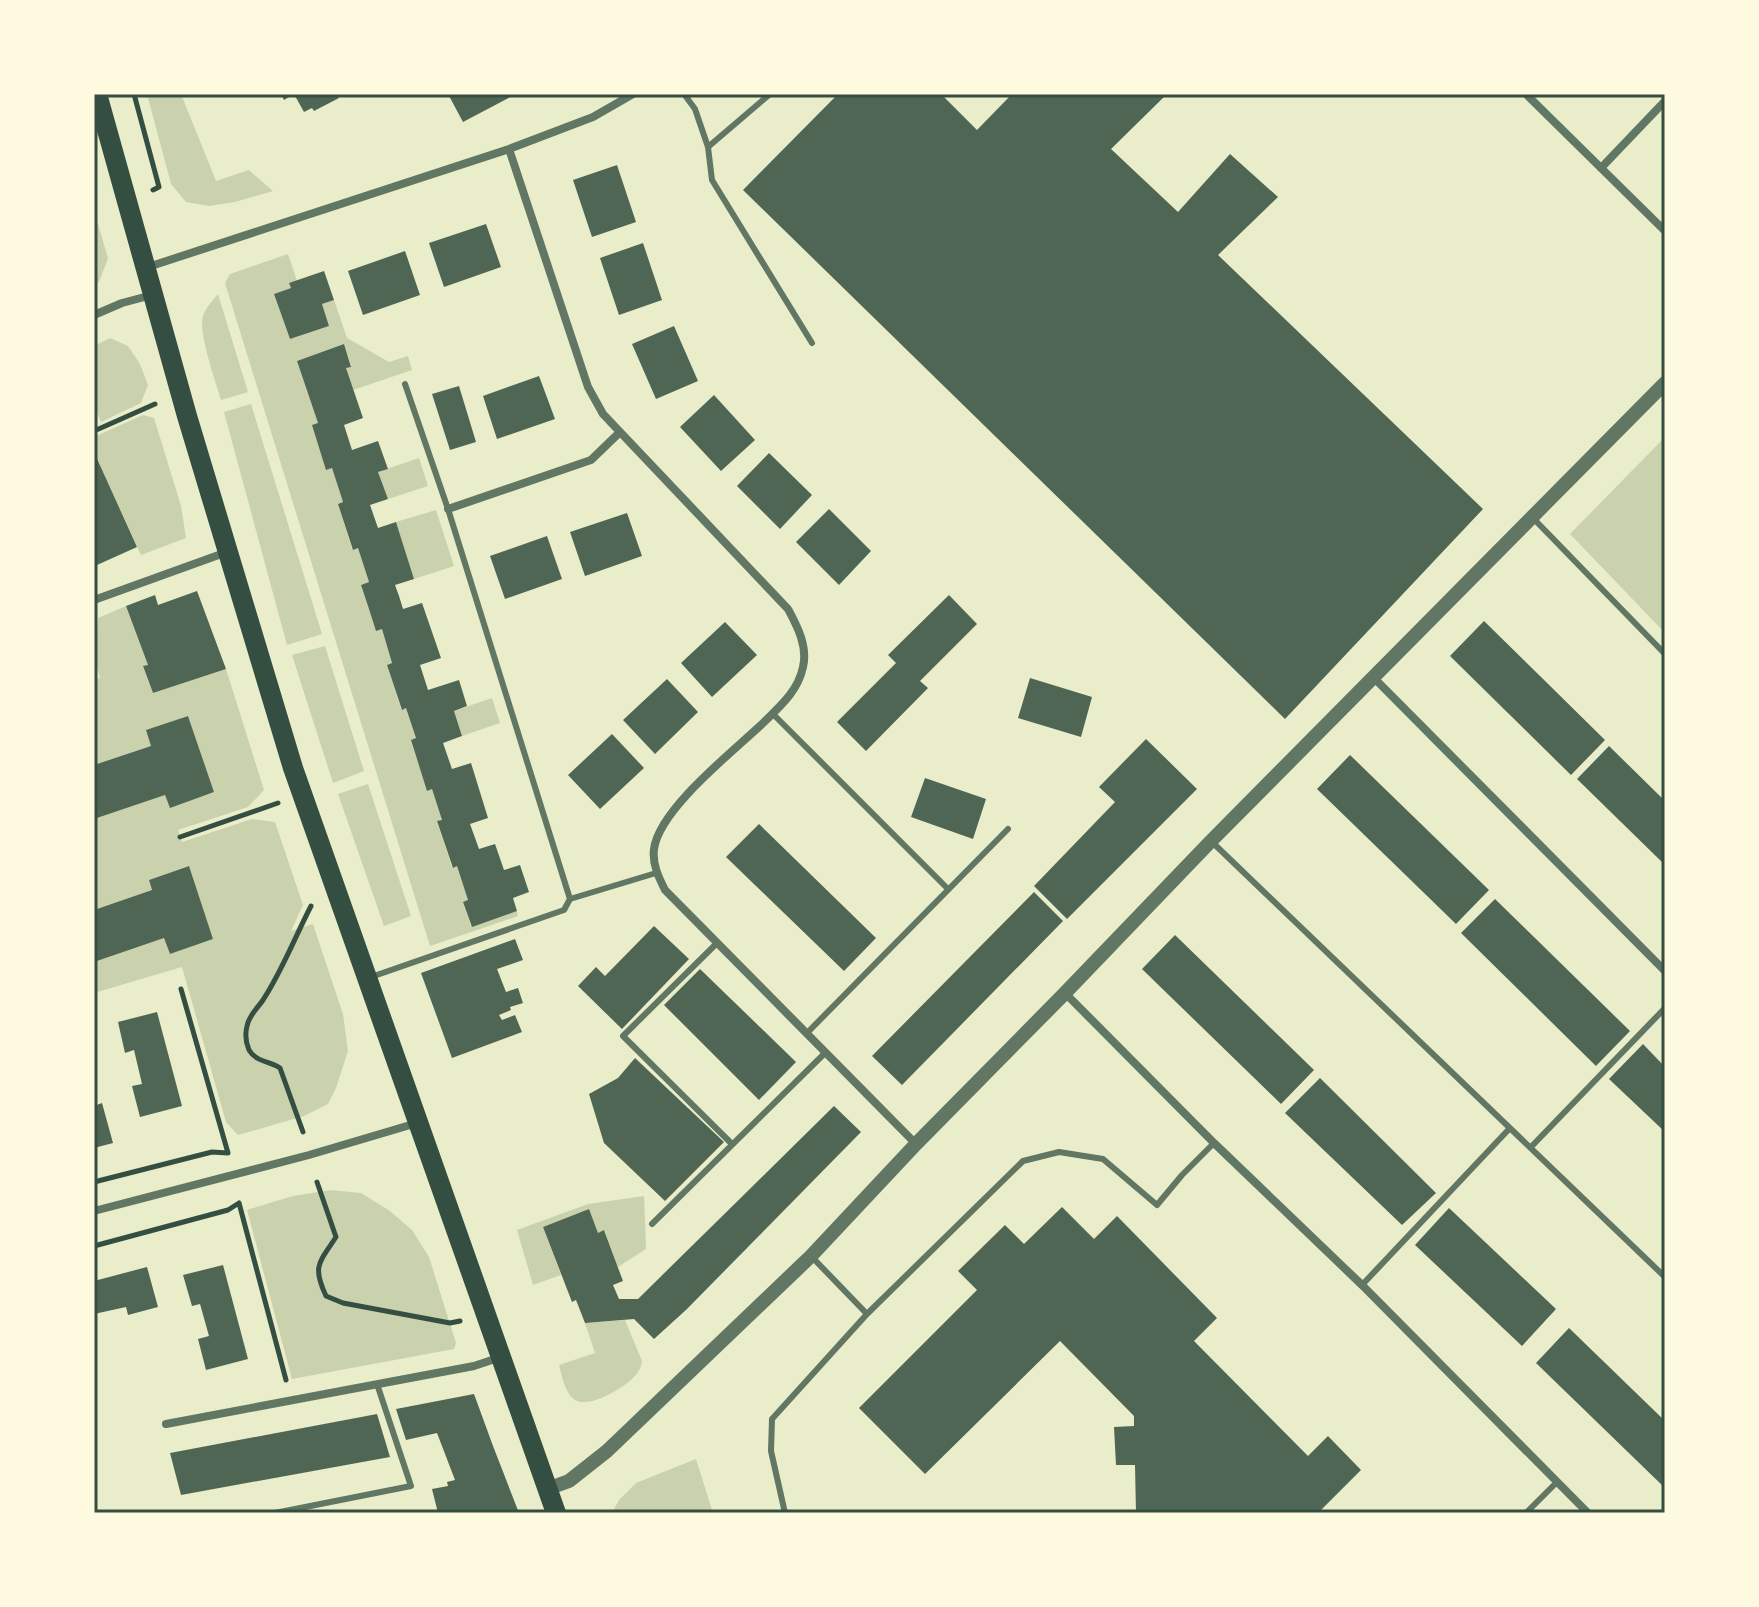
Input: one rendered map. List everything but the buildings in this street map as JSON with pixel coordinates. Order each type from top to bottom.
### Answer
[{"type":"main road","points":[[97,94],[152,295],[293,768],[556,1513]]},
{"type":"street","points":[[145,269],[509,149],[593,117],[633,94]]},
{"type":"street","points":[[1526,94],[1665,231]]},
{"type":"street","points":[[1601,168],[1665,101]]},
{"type":"street","points":[[509,149],[588,387],[603,414],[788,609],[801,636],[804,666],[791,695],[680,801],[662,825],[654,849],[656,873],[665,890],[916,1144]]},
{"type":"street","points":[[94,315],[152,295]]},
{"type":"street","points":[[547,1489],[569,1481],[607,1451],[811,1256],[1211,841],[1665,383]]},
{"type":"street","points":[[448,509],[591,460],[620,432]]},
{"type":"street","points":[[94,600],[227,552]]},
{"type":"street","points":[[1373,677],[1665,971]]},
{"type":"street","points":[[1065,993],[1588,1513]]},
{"type":"street","points":[[94,1211],[419,1123]]},
{"type":"street","points":[[166,1424],[481,1365],[500,1357]]},
{"type":"lane","points":[[684,94],[695,109],[708,147],[712,180],[812,343]]},
{"type":"lane","points":[[708,147],[770,94]]},
{"type":"lane","points":[[405,384],[448,509],[570,899]]},
{"type":"lane","points":[[1532,517],[1665,654]]},
{"type":"lane","points":[[773,714],[948,889]]},
{"type":"lane","points":[[807,1033],[1008,829]]},
{"type":"lane","points":[[1211,841],[1665,1277]]},
{"type":"lane","points":[[368,978],[564,910],[570,899],[656,873]]},
{"type":"lane","points":[[717,943],[623,1036],[732,1144]]},
{"type":"lane","points":[[1531,1147],[1665,1008]]},
{"type":"lane","points":[[652,1224],[826,1052]]},
{"type":"lane","points":[[1362,1285],[1510,1128]]},
{"type":"lane","points":[[785,1513],[771,1451],[772,1419],[867,1314],[1023,1161],[1059,1152],[1103,1159],[1157,1205],[1214,1143]]},
{"type":"lane","points":[[811,1256],[867,1314]]},
{"type":"lane","points":[[275,1513],[411,1486],[377,1384]]},
{"type":"lane","points":[[1526,1513],[1557,1482]]},
{"type":"path","points":[[134,94],[159,187]]},
{"type":"path","points":[[94,431],[160,402]]},
{"type":"path","points":[[180,837],[279,802]]},
{"type":"path","points":[[303,1132],[280,1068],[252,1055],[247,1047],[246,1035],[251,1015],[263,1001],[313,902]]},
{"type":"path","points":[[94,1182],[212,1152],[228,1153],[181,989]]},
{"type":"path","points":[[317,1182],[336,1237],[319,1262],[318,1278],[326,1296],[343,1303],[450,1323],[460,1321]]},
{"type":"path","points":[[94,1246],[228,1210],[239,1203],[287,1385]]},
{"type":"green space","points":[[147,94],[181,94],[216,181],[249,170],[273,191],[209,206],[186,202],[171,184]]},
{"type":"green space","points":[[94,222],[98,224],[108,258],[99,282],[94,284]]},
{"type":"green space","points":[[288,254],[297,281],[291,288],[274,294],[290,339],[329,326],[322,304],[334,300],[347,338],[389,362],[408,356],[412,370],[353,390],[346,368],[351,366],[344,344],[297,361],[318,423],[326,469],[332,468],[343,502],[338,504],[352,549],[358,548],[369,582],[361,585],[376,630],[382,629],[392,663],[387,665],[401,709],[406,708],[416,738],[411,741],[427,790],[432,789],[442,820],[437,822],[452,867],[457,866],[468,900],[463,903],[471,926],[517,911],[518,916],[430,946],[225,283],[230,274]]},
{"type":"green space","points":[[218,294],[248,392],[221,400],[202,324],[206,310]]},
{"type":"green space","points":[[110,338],[128,346],[140,364],[148,385],[141,403],[101,422],[94,406],[94,346]]},
{"type":"green space","points":[[251,404],[322,634],[287,645],[224,412]]},
{"type":"green space","points":[[143,415],[154,418],[181,506],[186,538],[141,555],[94,452],[94,437]]},
{"type":"green space","points":[[1665,437],[1665,633],[1570,534]]},
{"type":"green space","points":[[419,458],[428,486],[388,499],[378,472]]},
{"type":"green space","points":[[436,510],[454,566],[414,579],[396,522]]},
{"type":"green space","points":[[126,606],[148,665],[143,667],[153,693],[226,669],[264,790],[248,807],[178,830],[182,842],[252,819],[275,822],[303,905],[291,931],[313,924],[343,1014],[348,1051],[328,1104],[304,1116],[238,1135],[226,1122],[182,967],[94,993],[94,962],[164,938],[170,954],[213,939],[188,866],[149,880],[152,890],[94,910],[94,819],[165,795],[170,807],[214,792],[188,716],[147,730],[151,746],[94,765],[94,680],[100,678],[95,659],[98,618]]},
{"type":"green space","points":[[325,646],[364,771],[333,783],[292,655]]},
{"type":"green space","points":[[492,698],[500,723],[462,736],[454,711]]},
{"type":"green space","points":[[368,784],[411,916],[384,926],[338,794]]},
{"type":"green space","points":[[331,1190],[361,1193],[390,1211],[412,1230],[429,1257],[456,1343],[454,1349],[292,1379],[247,1210],[293,1196]]},
{"type":"green space","points":[[644,1196],[646,1249],[618,1267],[605,1231],[598,1233],[589,1209],[543,1227],[561,1275],[533,1285],[517,1230],[588,1204]]},
{"type":"green space","points":[[625,1320],[642,1361],[638,1372],[606,1396],[589,1402],[575,1400],[566,1389],[559,1365],[595,1353],[585,1323]]},
{"type":"green space","points":[[696,1459],[713,1513],[612,1513],[619,1500],[636,1483]]}]
